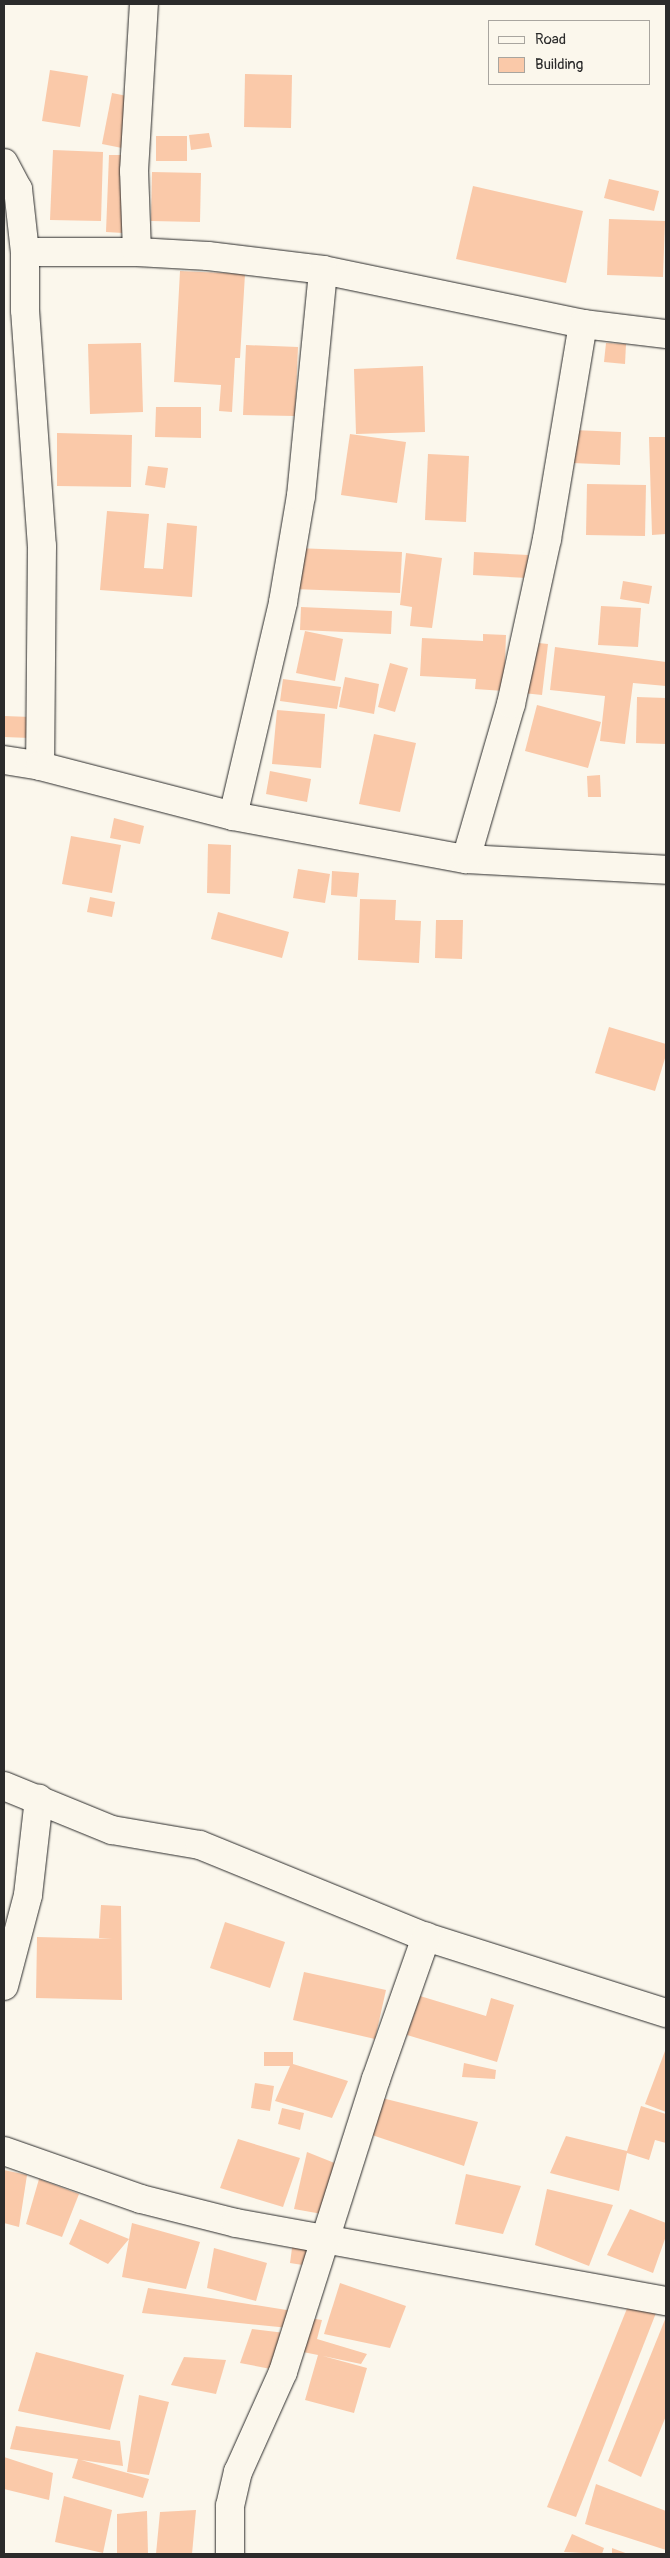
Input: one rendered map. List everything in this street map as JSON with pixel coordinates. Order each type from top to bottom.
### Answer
[{"type":"street","points":[[137,252],[134,171],[144,4]]},
{"type":"street","points":[[4,163],[18,189],[25,252],[14,309],[42,546],[40,766]]},
{"type":"street","points":[[25,252],[137,252],[208,256],[323,270],[583,324],[666,334]]},
{"type":"street","points":[[233,816],[283,602],[296,525],[323,270]]},
{"type":"street","points":[[466,859],[511,704],[547,539],[583,324]]},
{"type":"street","points":[[4,760],[40,766],[233,816],[466,859],[666,870]]},
{"type":"street","points":[[4,1786],[112,1830],[200,1846],[426,1937],[666,2013]]},
{"type":"street","points":[[4,1986],[28,1895],[39,1800]]},
{"type":"street","points":[[230,2554],[230,2506],[238,2472],[283,2372],[376,2079],[426,1937]]},
{"type":"street","points":[[4,2151],[141,2199],[236,2223],[326,2241],[666,2301]]},
{"type":"building","points":[[50,70],[88,76],[80,127],[42,121]]},
{"type":"building","points":[[245,74],[292,75],[291,128],[244,127]]},
{"type":"building","points":[[112,93],[132,97],[122,148],[102,144]]},
{"type":"building","points":[[209,133],[212,147],[191,150],[189,135]]},
{"type":"building","points":[[156,136],[187,136],[187,161],[156,161]]},
{"type":"building","points":[[53,150],[103,152],[101,221],[50,220]]},
{"type":"building","points":[[109,155],[126,155],[123,233],[106,232]]},
{"type":"building","points":[[152,172],[201,173],[200,222],[151,221]]},
{"type":"building","points":[[609,179],[659,191],[654,211],[604,198]]},
{"type":"building","points":[[473,186],[583,211],[566,283],[456,259]]},
{"type":"building","points":[[609,219],[665,221],[663,277],[607,275]]},
{"type":"building","points":[[180,271],[245,274],[240,358],[235,358],[232,412],[219,411],[221,385],[174,382]]},
{"type":"building","points":[[141,343],[143,412],[90,414],[88,344]]},
{"type":"building","points":[[606,343],[626,344],[625,364],[604,362]]},
{"type":"building","points":[[246,345],[298,347],[295,416],[243,415]]},
{"type":"building","points":[[423,366],[425,432],[356,434],[354,369]]},
{"type":"building","points":[[156,407],[201,407],[201,438],[155,437]]},
{"type":"building","points":[[573,430],[621,432],[620,465],[572,463]]},
{"type":"building","points":[[57,433],[132,435],[131,487],[57,486]]},
{"type":"building","points":[[350,434],[406,442],[397,503],[341,495]]},
{"type":"building","points":[[649,437],[666,437],[666,534],[652,535]]},
{"type":"building","points":[[428,454],[469,456],[466,522],[425,520]]},
{"type":"building","points":[[148,466],[168,468],[165,488],[145,485]]},
{"type":"building","points":[[587,484],[646,485],[645,536],[586,535]]},
{"type":"building","points":[[107,511],[149,514],[144,568],[163,569],[167,523],[197,526],[192,597],[100,590]]},
{"type":"building","points":[[295,548],[402,552],[400,593],[293,589]]},
{"type":"building","points":[[474,552],[528,555],[527,578],[473,575]]},
{"type":"building","points":[[406,553],[442,558],[432,628],[410,626],[412,607],[400,605]]},
{"type":"building","points":[[623,581],[652,586],[649,604],[620,599]]},
{"type":"building","points":[[601,606],[641,608],[638,647],[598,645]]},
{"type":"building","points":[[301,607],[392,611],[391,634],[300,630]]},
{"type":"building","points":[[305,631],[343,639],[335,681],[296,673]]},
{"type":"building","points":[[483,634],[506,635],[504,691],[475,689],[476,679],[420,676],[422,638],[483,641]]},
{"type":"building","points":[[529,642],[548,644],[542,695],[523,693]]},
{"type":"building","points":[[555,647],[666,662],[666,686],[633,683],[625,744],[600,741],[605,696],[550,690]]},
{"type":"building","points":[[390,663],[408,668],[395,712],[378,707]]},
{"type":"building","points":[[345,677],[379,684],[374,714],[339,707]]},
{"type":"building","points":[[283,679],[341,687],[337,709],[280,701]]},
{"type":"building","points":[[637,697],[666,698],[666,744],[636,743]]},
{"type":"building","points":[[537,705],[601,722],[588,768],[525,751]]},
{"type":"building","points":[[277,710],[325,714],[321,768],[272,764]]},
{"type":"building","points":[[4,716],[31,717],[30,738],[4,737]]},
{"type":"building","points":[[374,734],[416,743],[400,812],[359,804]]},
{"type":"building","points":[[270,771],[311,779],[307,802],[266,794]]},
{"type":"building","points":[[600,775],[601,797],[588,797],[587,776]]},
{"type":"building","points":[[114,818],[144,826],[140,844],[110,838]]},
{"type":"building","points":[[71,836],[121,845],[112,893],[62,884]]},
{"type":"building","points":[[208,844],[231,845],[230,894],[207,893]]},
{"type":"building","points":[[298,869],[330,874],[325,903],[293,898]]},
{"type":"building","points":[[332,871],[359,873],[357,897],[331,895]]},
{"type":"building","points":[[90,897],[115,902],[112,917],[87,912]]},
{"type":"building","points":[[360,899],[396,900],[395,920],[421,921],[419,963],[358,960]]},
{"type":"building","points":[[218,912],[289,932],[282,958],[211,939]]},
{"type":"building","points":[[436,920],[463,920],[462,959],[435,958]]},
{"type":"building","points":[[609,1027],[666,1044],[666,1055],[655,1091],[595,1073]]},
{"type":"building","points":[[101,1905],[121,1906],[122,2000],[36,1998],[37,1937],[112,1939],[99,1938]]},
{"type":"building","points":[[225,1922],[285,1942],[270,1988],[210,1968]]},
{"type":"building","points":[[304,1972],[386,1990],[375,2039],[293,2020]]},
{"type":"building","points":[[420,1996],[486,2016],[491,1998],[514,2005],[497,2062],[407,2035]]},
{"type":"building","points":[[666,2051],[666,2112],[645,2104]]},
{"type":"building","points":[[264,2052],[293,2052],[293,2064],[348,2081],[332,2118],[275,2101],[290,2066],[264,2066]]},
{"type":"building","points":[[464,2063],[496,2070],[495,2079],[462,2077]]},
{"type":"building","points":[[255,2083],[274,2086],[270,2111],[251,2108]]},
{"type":"building","points":[[382,2098],[478,2122],[464,2166],[372,2135]]},
{"type":"building","points":[[641,2106],[666,2114],[666,2143],[655,2140],[649,2160],[627,2153],[619,2191],[550,2173],[566,2136],[627,2151]]},
{"type":"building","points":[[282,2108],[304,2113],[300,2130],[278,2124]]},
{"type":"building","points":[[238,2139],[300,2158],[283,2207],[220,2188]]},
{"type":"building","points":[[307,2152],[337,2164],[322,2214],[294,2209]]},
{"type":"building","points":[[4,2170],[27,2175],[19,2227],[4,2223]]},
{"type":"building","points":[[466,2174],[521,2186],[503,2234],[455,2224]]},
{"type":"building","points":[[39,2179],[79,2194],[62,2237],[26,2224]]},
{"type":"building","points":[[547,2189],[613,2205],[589,2266],[535,2245]]},
{"type":"building","points":[[630,2209],[666,2223],[666,2236],[653,2273],[607,2255]]},
{"type":"building","points":[[80,2219],[129,2239],[108,2264],[69,2244]]},
{"type":"building","points":[[132,2223],[200,2242],[186,2289],[122,2277]]},
{"type":"building","points":[[293,2241],[311,2244],[309,2266],[290,2263]]},
{"type":"building","points":[[214,2248],[267,2263],[256,2301],[207,2288]]},
{"type":"building","points":[[340,2283],[406,2306],[390,2348],[324,2334]]},
{"type":"building","points":[[148,2288],[293,2311],[289,2328],[142,2313]]},
{"type":"building","points":[[630,2301],[656,2313],[576,2517],[547,2507]]},
{"type":"building","points":[[666,2317],[666,2416],[641,2477],[608,2461]]},
{"type":"building","points":[[309,2318],[322,2320],[317,2339],[367,2354],[361,2364],[323,2356],[367,2368],[354,2413],[305,2400],[318,2355],[303,2352]]},
{"type":"building","points":[[252,2329],[285,2333],[276,2370],[240,2363]]},
{"type":"building","points":[[36,2352],[124,2375],[110,2430],[18,2411]]},
{"type":"building","points":[[184,2357],[226,2360],[216,2394],[171,2385]]},
{"type":"building","points":[[139,2395],[169,2402],[149,2475],[127,2472]]},
{"type":"building","points":[[16,2426],[120,2441],[123,2466],[81,2460],[149,2479],[143,2498],[72,2478],[78,2459],[10,2449]]},
{"type":"building","points":[[4,2457],[53,2473],[49,2500],[4,2489]]},
{"type":"building","points":[[596,2484],[666,2511],[666,2550],[585,2524]]},
{"type":"building","points":[[64,2496],[112,2510],[103,2553],[55,2542]]},
{"type":"building","points":[[196,2510],[192,2554],[156,2554],[160,2512]]},
{"type":"building","points":[[147,2511],[148,2554],[117,2554],[117,2514]]},
{"type":"building","points":[[572,2534],[604,2548],[602,2554],[564,2552]]},
{"type":"building","points":[[612,2548],[628,2554],[612,2554]]}]
